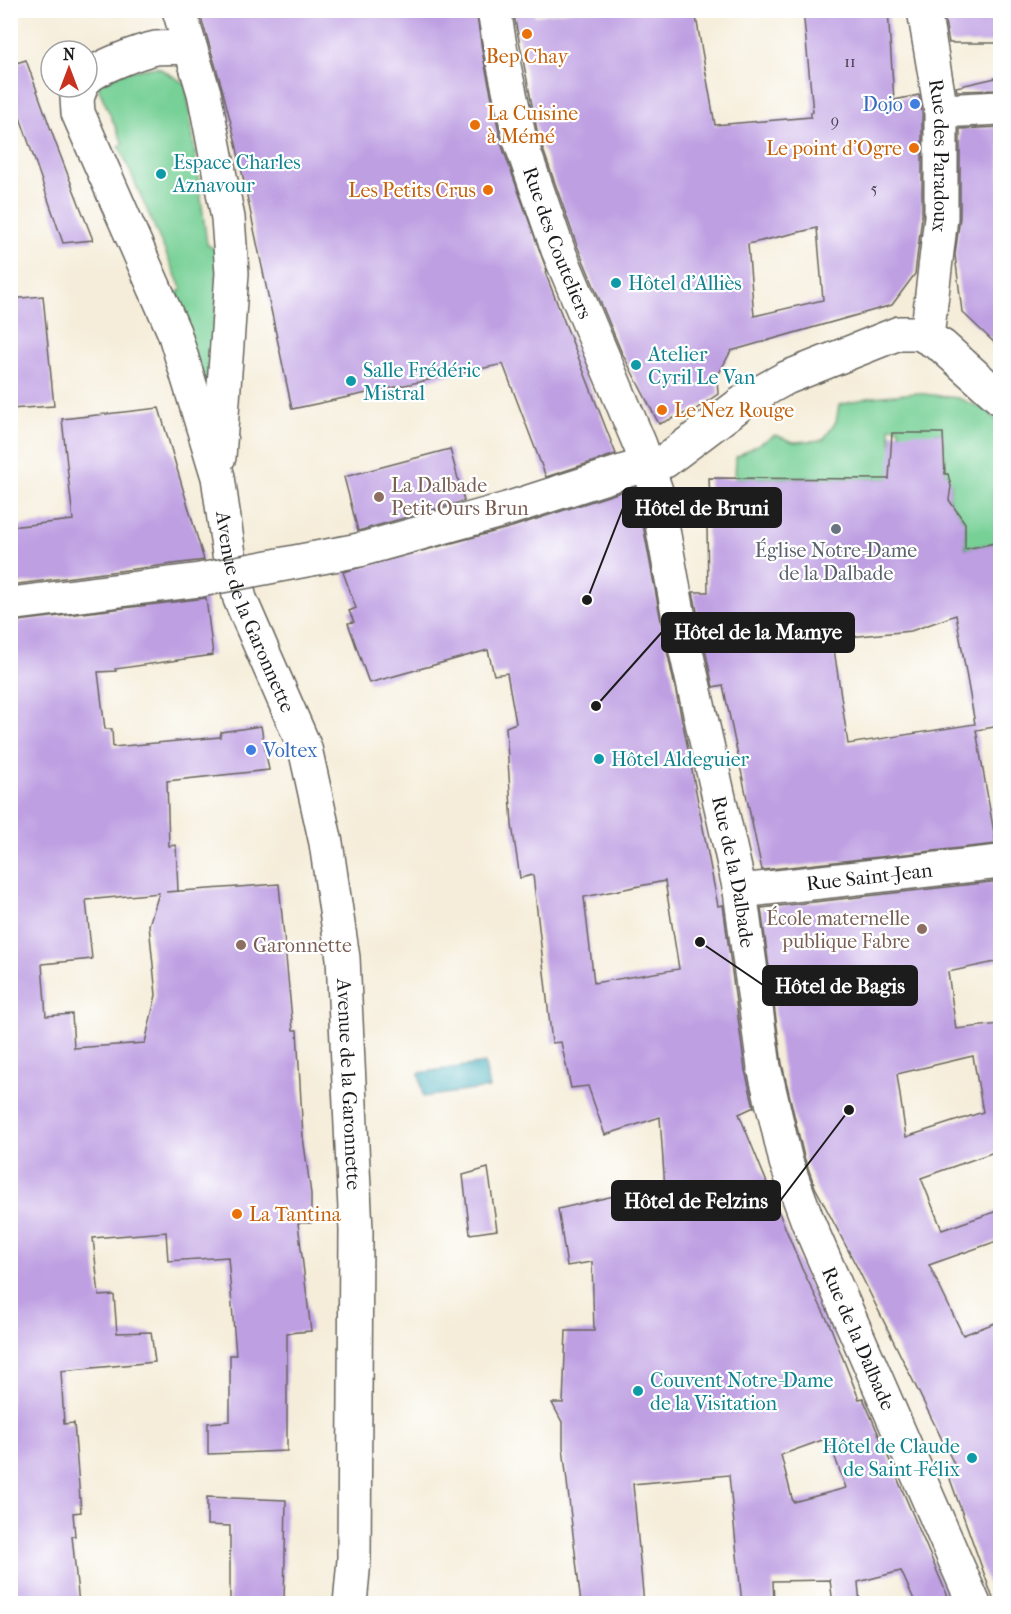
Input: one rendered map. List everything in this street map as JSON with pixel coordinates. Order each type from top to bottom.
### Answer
[{"type":"street","name":"Avenue de la Garonnette","points":[[179,10],[204,93],[228,218],[231,262],[218,477]]},
{"type":"street","name":"Rue des Couteliers","points":[[494,10],[519,140],[558,250],[647,466]]},
{"type":"street","name":"Rue des Paradoux","points":[[924,10],[941,111],[941,218],[927,337]]},
{"type":"street","points":[[99,69],[156,48],[190,47]]},
{"type":"street","name":"Avenue de la Garonnette","points":[[77,99],[78,113],[174,332],[218,477],[224,522],[240,598],[305,748],[326,843],[343,958],[356,1230],[354,1560],[350,1604]]},
{"type":"street","points":[[941,111],[1000,108]]},
{"type":"street","points":[[10,604],[200,580],[359,550],[507,509],[665,461],[746,400],[786,378],[899,333],[919,333],[942,346],[1000,398]]},
{"type":"street","name":"Rue de la Dalbade","points":[[647,466],[656,491],[681,629],[740,891],[764,1067],[786,1161],[808,1222],[974,1604]]},
{"type":"street","name":"Rue Saint-Jean","points":[[740,891],[1000,862]]},
{"type":"green space","points":[[157,67],[186,84],[207,244],[217,251],[214,401],[168,296],[182,290],[119,146],[123,144],[99,90],[99,84],[124,72]]},
{"type":"green space","points":[[916,393],[958,398],[989,411],[1000,425],[1000,542],[965,549],[965,523],[949,500],[951,486],[948,475],[945,474],[942,433],[935,433],[934,438],[900,434],[899,428],[890,427],[893,462],[890,479],[735,478],[736,457],[775,435],[794,442],[823,440],[836,422],[839,405],[872,397]]},
{"type":"water","points":[[485,1063],[489,1088],[423,1097],[419,1073]]},
{"type":"building","points":[[199,10],[476,10],[502,146],[547,271],[545,272],[616,454],[546,477],[503,364],[292,409],[235,139]]},
{"type":"building","points":[[513,10],[534,10],[535,16],[578,10],[695,11],[715,125],[811,117],[811,112],[813,112],[803,10],[888,10],[894,100],[919,95],[922,113],[922,216],[915,274],[892,305],[731,351],[717,377],[718,394],[696,409],[659,424],[621,351],[576,243],[538,135]],"holes":[[[817,228],[823,300],[754,316],[748,244]]]},
{"type":"building","points":[[943,11],[1000,11],[1000,43],[949,43]]},
{"type":"building","points":[[26,60],[93,240],[63,243],[10,88],[10,65]]},
{"type":"building","points":[[1000,77],[1000,90],[957,91],[956,87]]},
{"type":"building","points":[[1000,127],[1000,348],[962,312],[955,255],[960,217],[960,129]]},
{"type":"building","points":[[43,296],[54,406],[10,409],[10,299]]},
{"type":"building","points":[[159,408],[204,560],[10,585],[10,527],[73,520],[62,419]]},
{"type":"building","points":[[892,433],[943,433],[945,474],[948,474],[951,486],[949,500],[965,523],[965,549],[1000,542],[1000,726],[976,730],[996,844],[762,870],[723,685],[713,687],[693,592],[708,592],[709,478],[889,479]],"holes":[[[956,615],[975,724],[848,744],[833,642],[839,641],[839,638],[911,631]]]},
{"type":"building","points":[[450,449],[464,501],[358,531],[344,477]]},
{"type":"building","points":[[632,490],[644,530],[718,906],[723,905],[745,1070],[754,1107],[739,1114],[802,1269],[829,1323],[859,1399],[863,1398],[951,1604],[916,1604],[901,1571],[858,1582],[860,1604],[833,1604],[830,1580],[773,1581],[774,1604],[742,1604],[729,1475],[633,1484],[644,1604],[581,1604],[563,1447],[563,1424],[552,1403],[563,1403],[566,1331],[594,1331],[592,1262],[567,1266],[558,1209],[635,1191],[665,1189],[660,1117],[605,1135],[588,1086],[571,1088],[561,1042],[552,1043],[533,875],[520,878],[512,825],[506,727],[516,723],[507,673],[494,675],[488,650],[369,683],[348,623],[354,622],[349,611],[356,608],[343,572],[512,527]],"holes":[[[665,881],[679,969],[594,983],[584,897]],[[828,1438],[846,1488],[793,1502],[781,1455]]]},
{"type":"building","points":[[206,598],[213,655],[98,672],[105,729],[112,729],[113,747],[220,737],[221,732],[261,726],[269,770],[167,781],[169,846],[176,845],[178,891],[166,892],[279,884],[293,1030],[297,1030],[303,1137],[311,1194],[311,1223],[298,1223],[311,1331],[287,1333],[287,1451],[208,1454],[208,1423],[230,1421],[230,1355],[236,1355],[228,1257],[168,1261],[166,1232],[93,1238],[99,1296],[114,1295],[117,1333],[151,1332],[155,1362],[61,1371],[64,1424],[74,1423],[81,1512],[73,1513],[75,1536],[72,1536],[79,1604],[10,1604],[10,622]],"holes":[[[159,893],[149,925],[156,995],[145,1043],[74,1048],[72,1014],[46,1016],[42,964],[92,959],[86,900]]]},
{"type":"building","points":[[1000,881],[1000,961],[948,972],[956,1029],[1000,1024],[1000,1150],[921,1178],[942,1230],[1000,1210],[1000,1240],[929,1265],[963,1335],[1000,1321],[1000,1604],[995,1604],[946,1468],[954,1464],[815,1187],[804,1157],[782,1064],[761,908]],"holes":[[[973,1056],[983,1112],[906,1137],[897,1074]]]},
{"type":"building","points":[[488,1168],[497,1230],[470,1234],[463,1175]]},
{"type":"building","points":[[207,1497],[286,1500],[284,1604],[230,1604],[230,1526],[207,1525]]},
{"type":"place","name":"Bep Chay","points":[[527,34]]},
{"type":"place","name":"Dojo","points":[[915,104]]},
{"type":"place","name":"La Cuisine à Mémé","points":[[475,125]]},
{"type":"place","name":"Le point d'Ogre","points":[[914,148]]},
{"type":"place","name":"Espace Charles Aznavour","points":[[161,174]]},
{"type":"place","name":"Les Petits Crus","points":[[488,190]]},
{"type":"place","name":"Hôtel d'Alliès","points":[[616,283]]},
{"type":"place","name":"Atelier Cyril Le Van","points":[[636,365]]},
{"type":"place","name":"Salle Frédéric Mistral","points":[[351,381]]},
{"type":"place","name":"Le Nez Rouge","points":[[662,410]]},
{"type":"place","name":"La Dalbade Petit Ours Brun","points":[[379,497]]},
{"type":"place","name":"Église Notre-Dame de la Dalbade","points":[[836,529]]},
{"type":"place","name":"Hôtel de Bruni","points":[[587,600]]},
{"type":"place","name":"Hôtel de la Mamye","points":[[596,706]]},
{"type":"place","name":"Voltex","points":[[251,750]]},
{"type":"place","name":"Hôtel Aldeguier","points":[[599,759]]},
{"type":"place","name":"École maternelle publique Fabre","points":[[922,929]]},
{"type":"place","name":"Hôtel de Bagis","points":[[700,942]]},
{"type":"place","name":"Garonnette","points":[[241,945]]},
{"type":"place","name":"Hôtel de Felzins","points":[[849,1110]]},
{"type":"place","name":"La Tantina","points":[[237,1214]]},
{"type":"place","name":"Couvent Notre-Dame de la Visitation","points":[[638,1391]]},
{"type":"place","name":"Hôtel de Claude de Saint-Félix","points":[[972,1458]]}]
